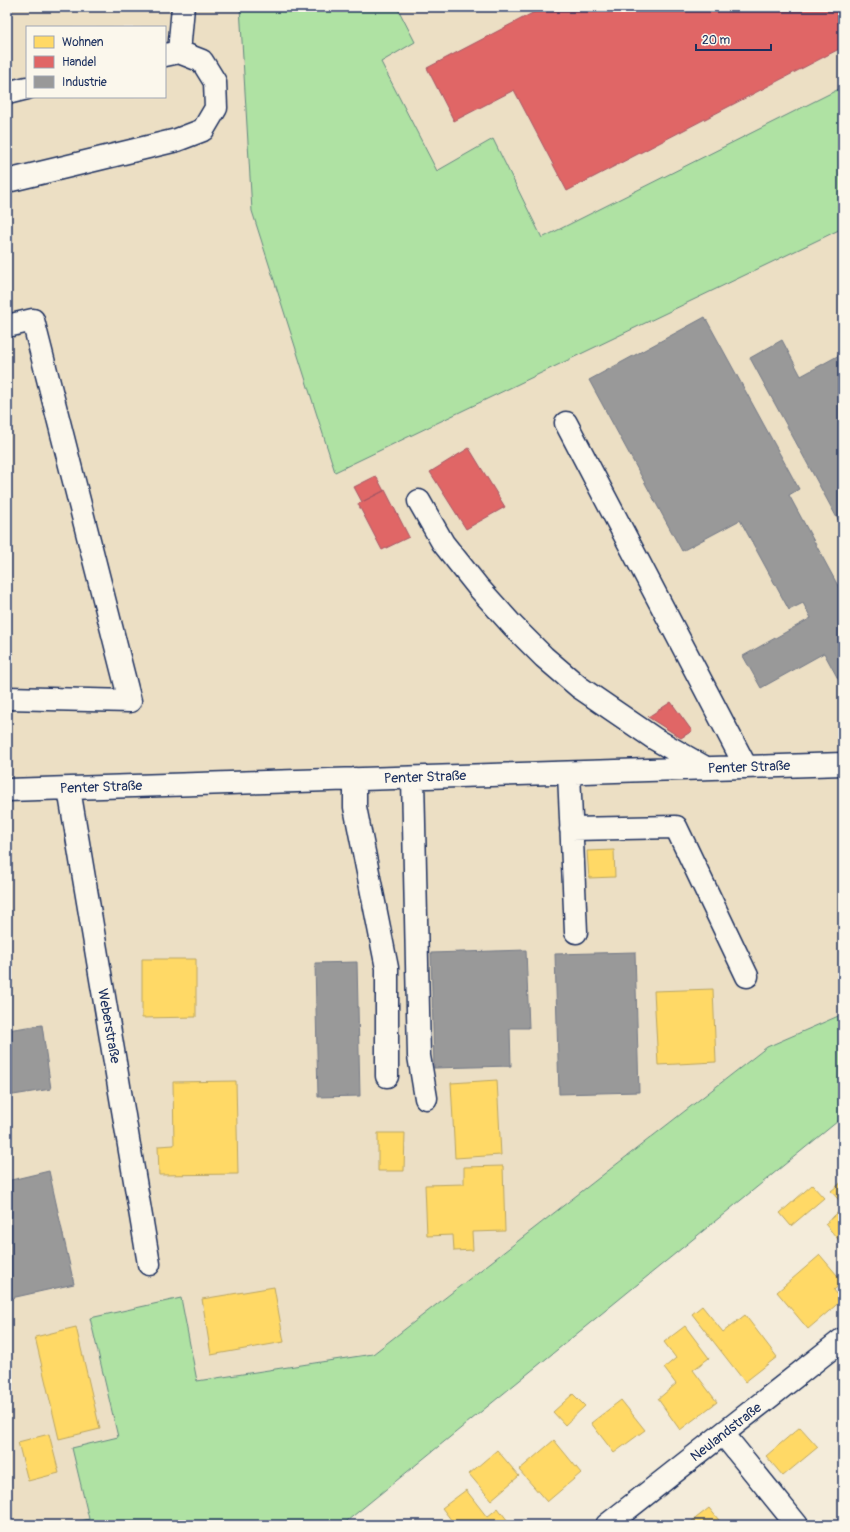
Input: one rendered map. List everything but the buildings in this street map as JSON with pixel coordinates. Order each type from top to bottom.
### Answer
[{"type":"street","points":[[7,181],[177,140],[203,130],[216,108],[215,82],[202,61],[172,54],[183,7]]},
{"type":"street","points":[[7,93],[26,88]]},
{"type":"street","points":[[7,326],[33,320],[130,701],[7,698]]},
{"type":"street","points":[[566,423],[746,767]]},
{"type":"street","points":[[419,501],[443,543],[478,587],[513,626],[544,656],[578,687],[655,739],[706,768]]},
{"type":"street","name":"Penter Straße","points":[[7,790],[843,764]]},
{"type":"street","points":[[569,772],[576,932]]},
{"type":"street","points":[[412,778],[419,1056],[426,1098]]},
{"type":"street","points":[[355,779],[355,807],[387,968],[387,1076]]},
{"type":"street","name":"Weberstraße","points":[[69,788],[149,1264]]},
{"type":"street","points":[[571,829],[676,827],[747,976]]},
{"type":"street","name":"Neulandstraße","points":[[607,1525],[843,1339]]},
{"type":"street","points":[[724,1434],[797,1525]]},
{"type":"shaded area","points":[[7,7],[843,7],[843,1014],[767,1047],[373,1354],[197,1381],[90,1318],[119,1438],[73,1448],[89,1520],[65,1525],[7,1525]]},
{"type":"green space","points":[[240,7],[397,7],[415,42],[381,62],[437,171],[493,139],[542,238],[843,87],[843,228],[335,472],[252,211]]},
{"type":"green space","points":[[843,1014],[843,1117],[342,1525],[65,1525],[89,1519],[72,1448],[118,1437],[90,1318],[181,1298],[197,1381],[373,1354],[767,1047]]}]
